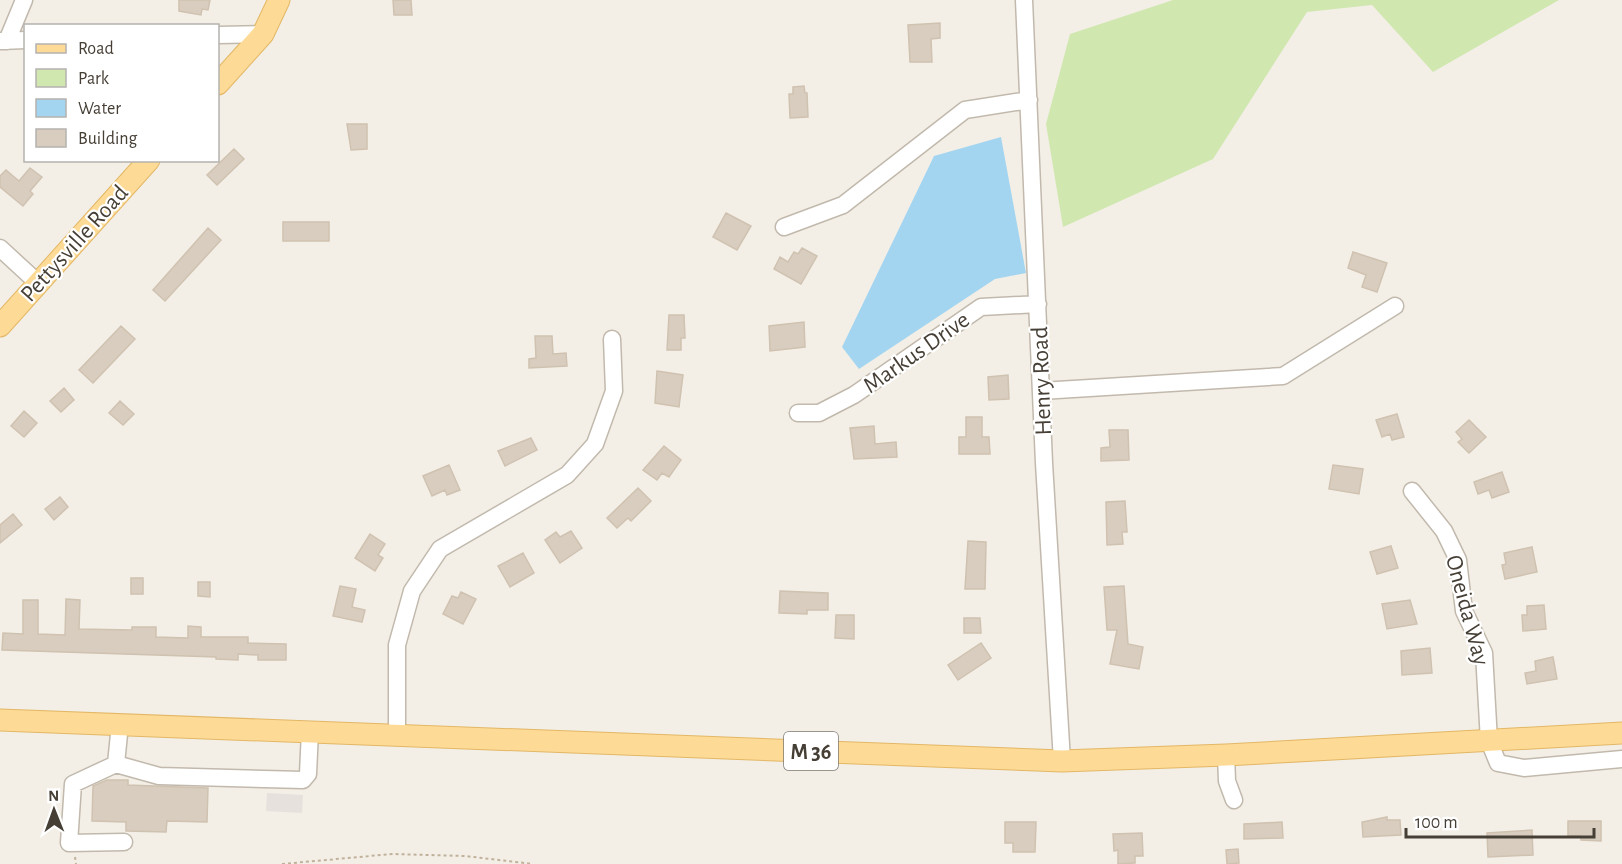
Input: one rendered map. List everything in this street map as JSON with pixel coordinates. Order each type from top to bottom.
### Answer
[{"type":"main road","points":[[219,83],[263,34],[279,0]]},
{"type":"main road","name":"Pettysville Road","points":[[0,326],[146,162]]},
{"type":"main road","name":"M 36","points":[[0,720],[1062,761],[1226,755],[1622,733]]},
{"type":"street","points":[[24,0],[4,41],[24,40]]},
{"type":"street","name":"Henry Road","points":[[1024,0],[1041,391],[1062,761]]},
{"type":"street","points":[[219,35],[263,34]]},
{"type":"street","points":[[784,227],[843,205],[965,110],[1029,100]]},
{"type":"street","points":[[0,248],[38,283]]},
{"type":"street","name":"Markus Drive","points":[[798,413],[819,413],[854,395],[981,307],[1038,304]]},
{"type":"street","points":[[1041,391],[1283,376],[1395,306]]},
{"type":"street","points":[[397,735],[397,645],[412,591],[440,549],[567,475],[595,444],[614,391],[612,339]]},
{"type":"street","name":"Oneida Way","points":[[1412,491],[1444,531],[1458,560],[1464,611],[1485,652],[1489,741]]},
{"type":"street","points":[[116,764],[120,724]]},
{"type":"street","points":[[124,842],[69,843],[73,784],[116,764],[159,776],[303,780],[308,774],[310,731]]},
{"type":"street","points":[[1489,741],[1498,763],[1524,768],[1622,759]]},
{"type":"street","points":[[1226,755],[1227,781],[1234,800]]},
{"type":"path","points":[[282,864],[392,854],[465,856],[533,864]]},
{"type":"shaded area","points":[[267,793],[303,795],[302,813],[266,811]]},
{"type":"green space","points":[[1173,0],[1559,0],[1433,72],[1372,5],[1307,12],[1213,159],[1063,227],[1046,124],[1070,34]]},
{"type":"water","points":[[1001,137],[1026,273],[995,279],[859,369],[842,347],[934,156]]},
{"type":"building","points":[[179,0],[210,0],[208,10],[202,9],[201,15],[179,11]]},
{"type":"building","points":[[393,0],[411,0],[412,15],[394,15]]},
{"type":"building","points":[[940,23],[940,38],[931,39],[932,62],[910,62],[908,25]]},
{"type":"building","points":[[804,86],[805,93],[807,93],[808,117],[790,118],[789,94],[793,94],[793,87]]},
{"type":"building","points":[[347,124],[367,124],[367,149],[351,150]]},
{"type":"building","points":[[234,149],[244,159],[217,185],[207,175]]},
{"type":"building","points":[[30,168],[42,177],[30,191],[33,194],[23,206],[0,187],[0,176],[6,170],[19,181]]},
{"type":"building","points":[[726,213],[751,226],[737,250],[713,237]]},
{"type":"building","points":[[283,222],[329,222],[329,241],[283,241]]},
{"type":"building","points":[[208,228],[221,240],[165,301],[153,290]]},
{"type":"building","points":[[802,248],[817,256],[801,284],[774,269],[780,257],[788,262],[794,252],[798,254]]},
{"type":"building","points":[[1353,252],[1387,263],[1377,292],[1362,287],[1366,275],[1348,268]]},
{"type":"building","points":[[669,315],[684,315],[685,338],[681,338],[681,350],[667,350]]},
{"type":"building","points":[[804,322],[805,347],[770,351],[769,326]]},
{"type":"building","points":[[121,326],[135,339],[93,383],[79,370]]},
{"type":"building","points":[[535,336],[552,336],[553,354],[566,353],[567,366],[529,368],[529,359],[536,358]]},
{"type":"building","points":[[657,371],[683,375],[679,407],[655,403]]},
{"type":"building","points":[[1008,375],[1009,399],[989,400],[988,377]]},
{"type":"building","points":[[64,388],[74,400],[61,412],[50,401]]},
{"type":"building","points":[[120,401],[134,414],[123,425],[109,413]]},
{"type":"building","points":[[24,411],[37,423],[24,437],[11,426]]},
{"type":"building","points":[[1397,414],[1404,437],[1392,440],[1390,434],[1382,437],[1376,420]]},
{"type":"building","points":[[966,417],[982,417],[982,437],[989,437],[990,454],[959,454],[959,437],[966,437]]},
{"type":"building","points":[[1469,420],[1486,437],[1469,453],[1458,442],[1462,439],[1456,432]]},
{"type":"building","points":[[874,426],[875,444],[896,442],[897,457],[854,459],[850,428]]},
{"type":"building","points":[[1109,430],[1128,430],[1129,460],[1101,461],[1101,448],[1110,447]]},
{"type":"building","points":[[531,438],[537,450],[505,466],[498,451]]},
{"type":"building","points":[[664,446],[681,460],[669,477],[662,473],[657,480],[643,470]]},
{"type":"building","points":[[449,465],[460,490],[447,495],[445,490],[432,496],[423,476]]},
{"type":"building","points":[[1333,465],[1363,469],[1359,494],[1329,489]]},
{"type":"building","points":[[1502,472],[1509,492],[1492,498],[1489,490],[1478,494],[1474,482]]},
{"type":"building","points":[[638,488],[651,501],[631,521],[628,518],[617,528],[607,518]]},
{"type":"building","points":[[60,497],[68,507],[54,520],[45,509]]},
{"type":"building","points":[[1125,501],[1127,532],[1122,532],[1123,544],[1107,545],[1106,502]]},
{"type":"building","points":[[13,514],[22,525],[0,543],[0,525]]},
{"type":"building","points":[[571,531],[582,548],[560,563],[545,540],[556,532],[560,537]]},
{"type":"building","points":[[370,534],[385,544],[378,555],[383,558],[375,571],[355,558]]},
{"type":"building","points":[[968,541],[986,542],[985,589],[965,589]]},
{"type":"building","points":[[1391,546],[1398,568],[1377,574],[1370,552]]},
{"type":"building","points":[[1532,547],[1537,572],[1505,579],[1502,565],[1506,564],[1504,553]]},
{"type":"building","points":[[523,553],[534,573],[510,587],[498,566]]},
{"type":"building","points":[[131,578],[143,578],[143,594],[131,594]]},
{"type":"building","points":[[198,582],[210,582],[210,597],[198,596]]},
{"type":"building","points":[[340,586],[356,589],[352,607],[365,610],[362,622],[333,616]]},
{"type":"building","points":[[1124,586],[1128,644],[1143,647],[1139,669],[1110,664],[1117,630],[1107,630],[1104,587]]},
{"type":"building","points":[[780,591],[828,593],[828,610],[807,610],[807,614],[779,613]]},
{"type":"building","points":[[461,592],[476,599],[463,624],[443,614],[452,596],[458,598]]},
{"type":"building","points":[[66,599],[80,600],[79,629],[132,630],[132,627],[156,627],[156,637],[188,638],[188,626],[201,627],[201,637],[248,637],[248,643],[286,644],[286,660],[258,660],[258,655],[238,654],[238,660],[216,659],[216,657],[2,650],[3,633],[23,634],[23,600],[38,600],[38,634],[65,635]]},
{"type":"building","points":[[1410,600],[1417,624],[1387,629],[1382,604]]},
{"type":"building","points":[[1544,605],[1546,629],[1523,631],[1522,615],[1527,615],[1527,606]]},
{"type":"building","points":[[836,615],[854,615],[854,639],[835,638]]},
{"type":"building","points":[[964,618],[980,618],[981,633],[964,633]]},
{"type":"building","points":[[981,643],[991,658],[958,680],[948,665]]},
{"type":"building","points":[[1430,648],[1432,673],[1402,675],[1401,651]]},
{"type":"building","points":[[1553,657],[1557,679],[1527,684],[1525,673],[1536,671],[1535,661]]},
{"type":"building","points":[[107,780],[128,780],[128,785],[208,788],[207,822],[167,821],[166,832],[126,831],[126,822],[92,821],[93,786]]},
{"type":"building","points":[[1387,817],[1387,820],[1400,820],[1401,835],[1363,837],[1362,822]]},
{"type":"building","points":[[1568,821],[1601,821],[1601,841],[1581,840],[1581,836],[1568,836]]},
{"type":"building","points":[[1005,822],[1036,822],[1035,852],[1013,852],[1013,843],[1005,843]]},
{"type":"building","points":[[1282,822],[1283,838],[1244,839],[1244,824]]},
{"type":"building","points":[[1532,830],[1533,855],[1488,857],[1487,833]]},
{"type":"building","points":[[1142,833],[1143,856],[1135,856],[1135,863],[1118,864],[1118,850],[1114,851],[1113,834]]},
{"type":"building","points":[[1238,849],[1239,863],[1227,864],[1226,850]]}]
